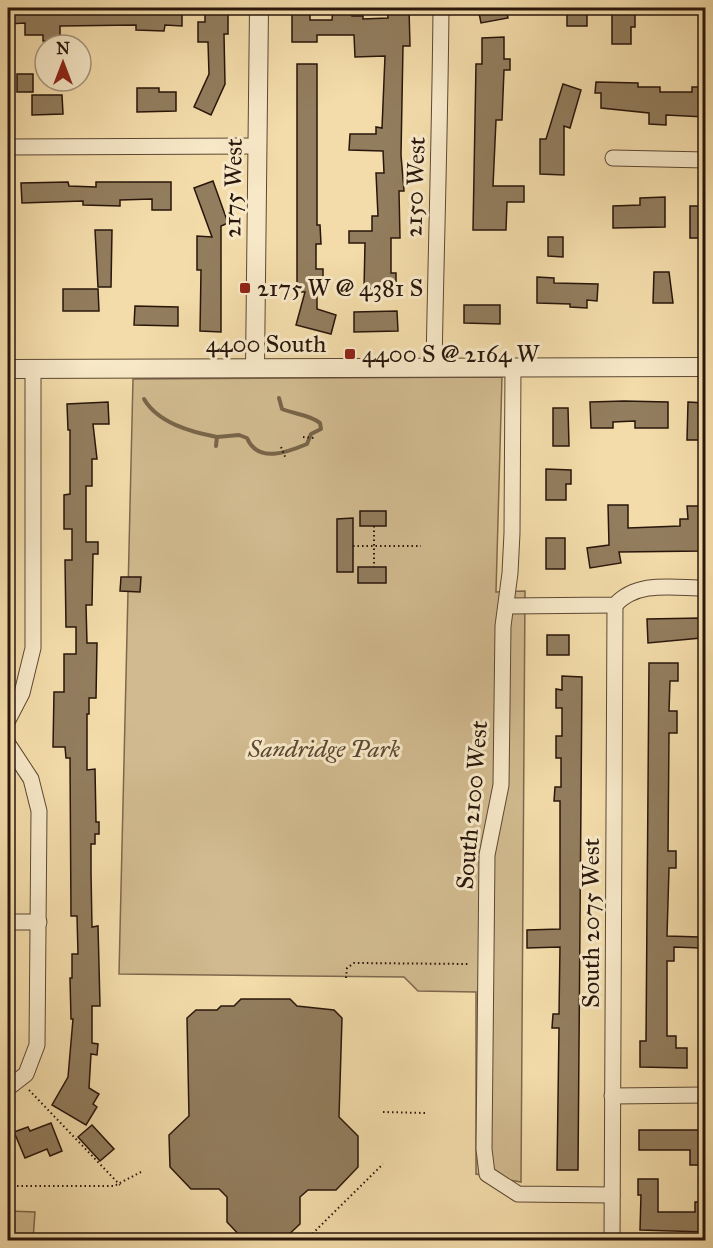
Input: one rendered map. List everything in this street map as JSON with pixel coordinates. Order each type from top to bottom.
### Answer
[{"type":"street","name":"2175 West","points":[[255,368],[259,8]]},
{"type":"street","name":"2150 West","points":[[434,368],[436,226],[440,182],[441,8]]},
{"type":"street","points":[[8,147],[258,146]]},
{"type":"street","points":[[613,158],[705,160]]},
{"type":"street","name":"South 2100 West","points":[[513,367],[512,533],[503,626],[501,785],[487,855],[483,1149],[487,1174],[518,1194],[612,1195]]},
{"type":"street","name":"4400 South","points":[[8,369],[705,367]]},
{"type":"street","points":[[8,720],[22,693],[33,648],[33,369]]},
{"type":"street","points":[[506,606],[615,605],[627,593],[643,588],[705,588]]},
{"type":"street","name":"South 2075 West","points":[[612,1240],[615,605]]},
{"type":"street","points":[[8,744],[31,779],[37,796],[40,827],[38,1035],[34,1056],[25,1080],[8,1088]]},
{"type":"street","points":[[8,922],[39,921]]},
{"type":"street","points":[[612,1096],[705,1095]]},
{"type":"path","points":[[303,438],[314,438]]},
{"type":"path","points":[[281,447],[286,459]]},
{"type":"path","points":[[374,526],[374,567]]},
{"type":"path","points":[[353,546],[421,546]]},
{"type":"path","points":[[346,978],[347,968],[354,963],[469,964]]},
{"type":"path","points":[[25,1080],[120,1185]]},
{"type":"path","points":[[383,1112],[425,1113]]},
{"type":"path","points":[[306,1240],[382,1164]]},
{"type":"path","points":[[8,1186],[120,1185],[141,1172]]},
{"type":"green space","name":"Sandridge Park","points":[[502,377],[496,592],[525,591],[521,1182],[476,1174],[476,992],[418,991],[404,977],[119,974],[133,379]]},
{"type":"green space","points":[[8,1211],[35,1212],[33,1240],[8,1240]]},
{"type":"building","points":[[8,8],[182,8],[182,26],[165,25],[164,31],[136,30],[136,25],[60,26],[60,33],[25,35],[25,23],[8,24]]},
{"type":"building","points":[[205,8],[228,8],[228,34],[224,34],[225,84],[211,115],[194,107],[209,74],[208,42],[198,42],[198,22],[205,22]]},
{"type":"building","points":[[292,8],[310,8],[310,20],[332,20],[333,8],[352,8],[352,16],[363,16],[363,19],[388,18],[387,8],[409,8],[410,46],[403,46],[401,155],[404,191],[399,191],[400,238],[391,238],[391,273],[396,273],[396,289],[364,289],[365,243],[349,243],[349,231],[372,231],[372,216],[378,216],[376,173],[384,173],[383,151],[349,150],[350,134],[376,134],[376,127],[382,128],[385,56],[355,57],[354,35],[317,35],[317,42],[292,42]]},
{"type":"building","points":[[478,8],[506,8],[508,18],[481,23]]},
{"type":"building","points":[[567,8],[587,8],[587,26],[567,26]]},
{"type":"building","points":[[612,8],[635,8],[635,27],[631,27],[631,44],[612,44]]},
{"type":"building","points":[[504,37],[504,59],[510,59],[510,70],[504,70],[502,120],[496,120],[493,186],[524,186],[524,202],[507,202],[506,230],[473,230],[476,64],[482,64],[482,38]]},
{"type":"building","points":[[297,64],[317,64],[317,225],[320,225],[321,244],[316,244],[316,269],[323,269],[323,285],[317,285],[317,309],[336,315],[331,334],[296,325],[305,292],[297,292]]},
{"type":"building","points":[[17,74],[33,74],[33,92],[17,92]]},
{"type":"building","points":[[596,82],[638,83],[638,87],[660,87],[660,92],[692,92],[692,87],[705,87],[705,117],[666,115],[666,125],[649,124],[649,113],[601,108],[601,93],[595,93]]},
{"type":"building","points":[[563,84],[581,90],[570,128],[564,126],[564,175],[540,174],[540,139],[546,139]]},
{"type":"building","points":[[137,88],[159,88],[159,92],[176,92],[176,111],[137,112]]},
{"type":"building","points":[[32,95],[62,95],[63,114],[32,115]]},
{"type":"building","points":[[213,181],[228,223],[221,226],[221,332],[200,331],[201,270],[197,270],[197,236],[212,237],[194,188]]},
{"type":"building","points":[[68,182],[69,186],[96,187],[96,182],[171,182],[171,210],[152,210],[152,199],[120,200],[120,206],[83,205],[83,201],[22,203],[21,183]]},
{"type":"building","points":[[665,197],[665,227],[613,228],[613,206],[640,205],[640,198]]},
{"type":"building","points":[[690,206],[705,206],[705,238],[690,238]]},
{"type":"building","points":[[95,230],[112,230],[111,287],[98,287]]},
{"type":"building","points":[[548,237],[563,237],[563,257],[548,256]]},
{"type":"building","points":[[654,272],[669,272],[673,303],[653,303]]},
{"type":"building","points":[[537,277],[554,278],[554,283],[598,284],[597,301],[587,300],[587,308],[570,307],[570,304],[537,303]]},
{"type":"building","points":[[63,289],[98,289],[99,311],[63,311]]},
{"type":"building","points":[[464,305],[500,305],[500,324],[464,323]]},
{"type":"building","points":[[135,306],[178,307],[178,326],[134,325]]},
{"type":"building","points":[[397,311],[398,331],[354,332],[354,312]]},
{"type":"building","points":[[108,402],[109,424],[93,424],[97,459],[92,459],[92,486],[86,486],[86,542],[98,542],[98,554],[93,554],[92,605],[86,605],[87,643],[97,643],[96,698],[89,698],[89,714],[87,714],[87,770],[95,769],[96,822],[99,822],[99,834],[95,834],[95,844],[91,844],[91,873],[92,927],[98,926],[100,1006],[92,1006],[92,1043],[98,1044],[97,1055],[91,1054],[89,1088],[99,1094],[93,1104],[97,1107],[86,1125],[52,1105],[68,1077],[73,1019],[71,1019],[70,978],[72,978],[72,954],[78,954],[77,916],[71,916],[70,758],[66,758],[65,747],[53,747],[54,692],[64,692],[64,654],[76,654],[76,627],[66,627],[65,560],[72,560],[72,529],[64,529],[64,495],[70,494],[70,430],[68,430],[67,404]]},
{"type":"building","points":[[590,402],[668,402],[668,428],[635,428],[635,421],[613,422],[613,428],[591,428]]},
{"type":"building","points":[[688,402],[705,403],[705,440],[687,440]]},
{"type":"building","points":[[553,408],[568,408],[569,446],[553,446]]},
{"type":"building","points":[[546,469],[571,470],[571,484],[566,484],[566,500],[546,500]]},
{"type":"building","points":[[608,505],[628,505],[628,528],[680,526],[680,519],[688,519],[687,506],[705,506],[703,551],[619,552],[621,563],[590,568],[587,548],[609,545]]},
{"type":"building","points":[[360,511],[386,511],[386,526],[360,526]]},
{"type":"building","points":[[353,518],[353,572],[337,572],[337,519]]},
{"type":"building","points":[[546,538],[565,538],[565,569],[546,569]]},
{"type":"building","points":[[358,567],[386,567],[386,583],[358,583]]},
{"type":"building","points":[[121,577],[141,577],[140,592],[120,591]]},
{"type":"building","points":[[701,618],[701,638],[648,643],[647,619]]},
{"type":"building","points":[[547,635],[569,635],[569,655],[547,655]]},
{"type":"building","points":[[649,663],[678,663],[678,681],[670,681],[669,711],[677,711],[677,733],[669,733],[668,851],[676,851],[676,868],[669,868],[667,936],[700,937],[700,948],[674,947],[674,961],[667,961],[667,1036],[676,1036],[676,1048],[687,1048],[687,1068],[640,1067],[640,1041],[646,1041]]},
{"type":"building","points":[[562,676],[582,677],[578,1170],[557,1170],[559,1028],[552,1028],[553,1014],[559,1014],[560,947],[527,948],[527,930],[560,929],[560,801],[554,801],[555,787],[561,787],[561,758],[556,758],[556,736],[562,736],[562,708],[556,708],[556,689],[562,690]]},
{"type":"building","points":[[241,999],[290,999],[297,1006],[334,1010],[342,1018],[339,1117],[358,1136],[358,1167],[336,1190],[308,1190],[300,1197],[300,1224],[283,1240],[244,1240],[227,1222],[227,1197],[219,1189],[191,1189],[170,1167],[169,1135],[189,1116],[187,1018],[196,1010],[217,1010],[221,1006],[234,1006]]},
{"type":"building","points":[[51,1123],[62,1151],[50,1156],[47,1149],[25,1158],[14,1132],[28,1127],[30,1131]]},
{"type":"building","points":[[92,1125],[114,1149],[100,1161],[78,1137]]},
{"type":"building","points":[[639,1130],[705,1130],[703,1165],[690,1165],[690,1150],[639,1150]]},
{"type":"building","points":[[638,1179],[658,1179],[658,1212],[695,1212],[695,1202],[705,1202],[705,1232],[640,1230],[641,1195],[638,1195]]},
{"type":"waterway","points":[[216,446],[217,437],[239,435],[247,438],[258,451],[266,453],[274,454],[307,444],[311,434],[321,429],[320,423],[307,416],[282,409],[279,398]]},
{"type":"waterway","points":[[144,399],[166,420],[186,429],[217,437]]},
{"type":"place","name":"2175 W @ 4381 S","points":[[245,288]]},
{"type":"place","name":"4400 S @ 2164 W","points":[[350,354]]}]
